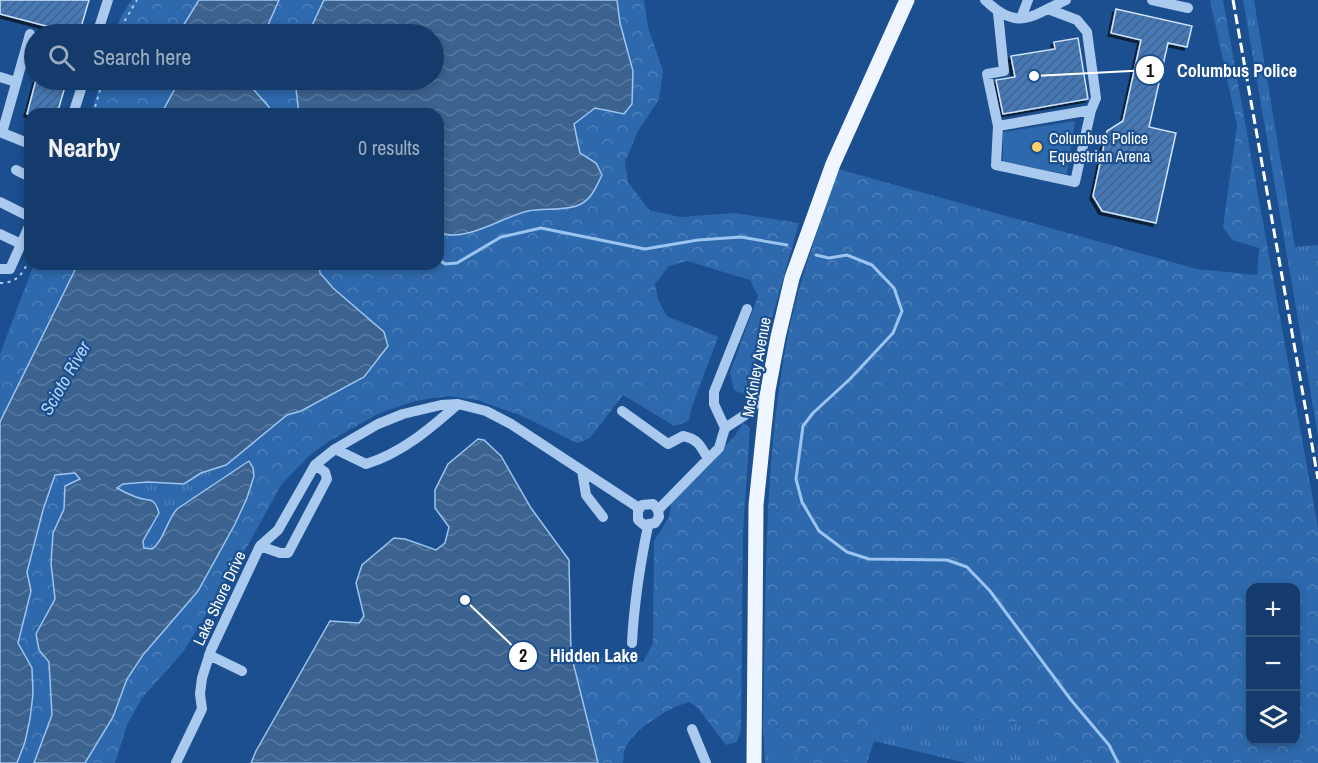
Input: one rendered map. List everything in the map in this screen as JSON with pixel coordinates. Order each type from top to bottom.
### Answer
[{"type":"main road","name":"McKinley Avenue","points":[[754,763],[756,505],[768,390],[778,337],[796,268],[833,164],[907,0]]},
{"type":"street","points":[[100,24],[108,0]]},
{"type":"street","points":[[985,0],[998,13],[1012,18],[1034,17],[1066,0]]},
{"type":"street","points":[[1021,18],[1028,0]]},
{"type":"street","points":[[1152,0],[1188,8]]},
{"type":"street","points":[[998,13],[1004,71],[987,74],[998,126],[996,165],[1075,182],[1091,110],[1096,98],[1087,32],[1077,20],[1048,9]]},
{"type":"street","points":[[24,55],[1,133],[24,142]]},
{"type":"street","points":[[0,77],[16,82]]},
{"type":"street","points":[[75,108],[81,90]]},
{"type":"street","points":[[998,126],[1091,110]]},
{"type":"street","points":[[16,170],[24,174]]},
{"type":"street","points":[[0,202],[24,214]]},
{"type":"street","points":[[0,234],[21,244]]},
{"type":"street","points":[[0,269],[10,269],[24,237]]},
{"type":"street","points":[[725,428],[714,404],[714,392],[747,309]]},
{"type":"street","points":[[639,508],[638,520],[644,525],[648,526],[658,521],[658,510],[719,448],[725,428],[745,415],[768,390]]},
{"type":"street","points":[[335,449],[366,464],[377,461],[409,444],[458,404]]},
{"type":"street","name":"Lake Shore Drive","points":[[176,763],[202,709],[200,694],[202,678],[209,655],[260,546],[278,530],[315,465],[335,449],[378,424],[428,406],[458,404],[486,411],[511,423],[639,508],[650,503],[658,510]]},
{"type":"street","points":[[622,411],[668,444],[683,435],[691,437],[699,442],[708,459]]},
{"type":"street","points":[[260,546],[280,553],[288,553],[327,479],[325,472],[315,465]]},
{"type":"street","points":[[582,471],[586,495],[603,517]]},
{"type":"street","points":[[632,643],[638,578],[648,526]]},
{"type":"street","points":[[209,655],[242,671]]},
{"type":"street","points":[[692,729],[706,763]]},
{"type":"path","points":[[123,24],[137,0]]},
{"type":"path","points":[[95,108],[100,90]]},
{"type":"green space","points":[[132,0],[199,0],[184,24],[118,24]]},
{"type":"green space","points":[[279,0],[324,0],[313,24],[268,24]]},
{"type":"green space","points":[[617,0],[644,0],[648,27],[663,71],[659,99],[637,133],[625,162],[628,182],[649,210],[680,217],[735,213],[799,223],[767,336],[743,394],[734,390],[730,372],[758,296],[750,280],[687,261],[669,266],[655,284],[658,300],[667,316],[718,337],[691,409],[689,421],[674,426],[623,395],[590,438],[577,443],[522,416],[478,400],[447,396],[415,401],[380,413],[331,440],[310,455],[281,485],[247,547],[184,651],[142,698],[127,725],[115,763],[85,763],[113,717],[127,679],[217,556],[235,524],[254,476],[246,448],[287,415],[301,411],[364,377],[387,346],[384,332],[333,288],[320,270],[444,270],[444,234],[459,235],[482,229],[527,211],[578,206],[596,163],[580,153],[574,124],[595,108],[623,114]]},
{"type":"green space","points":[[1210,0],[1223,0],[1318,528],[1318,763],[1066,763],[1055,736],[1041,725],[898,713],[884,718],[852,759],[840,763],[804,763],[780,750],[763,728],[767,542],[772,449],[788,333],[807,262],[838,169],[1197,269],[1257,275],[1259,248],[1232,240],[1223,227],[1237,125]]},
{"type":"green space","points":[[1243,0],[1254,0],[1295,247],[1318,245],[1318,436]]},
{"type":"green space","points":[[98,90],[174,90],[164,108],[93,108]]},
{"type":"green space","points":[[255,90],[296,90],[298,108],[269,107]]},
{"type":"green space","name":"Columbus Police Equestrian Arena","points":[[1075,121],[1067,174],[1003,163],[1003,132]]},
{"type":"green space","points":[[32,270],[75,270],[0,422],[0,354]]},
{"type":"green space","points":[[743,423],[750,428],[743,532],[741,731],[737,742],[726,745],[697,707],[689,702],[662,714],[635,734],[625,749],[623,763],[598,763],[571,654],[643,662],[653,643],[654,541],[669,517],[672,498],[734,437]]},
{"type":"green space","points":[[246,448],[249,461],[176,509],[156,546],[152,550],[144,548],[143,541],[159,513],[148,498],[136,497],[117,489],[123,484],[148,482],[184,484],[201,473],[226,465]]},
{"type":"green space","points":[[75,472],[80,480],[65,486],[64,509],[53,533],[51,563],[55,599],[36,634],[39,650],[49,662],[52,715],[34,763],[17,763],[25,742],[33,694],[32,668],[18,643],[31,591],[27,572],[43,510],[55,475]]},
{"type":"green space","points":[[898,713],[1041,725],[1055,736],[1066,763],[966,763],[874,741],[867,763],[840,763],[852,758],[884,718]]},
{"type":"green space","points":[[763,728],[780,750],[804,763],[765,763]]},
{"type":"water","points":[[199,0],[279,0],[268,24],[184,24]]},
{"type":"water","points":[[324,0],[617,0],[620,23],[633,71],[632,104],[624,114],[595,108],[574,124],[580,153],[596,163],[602,175],[590,196],[579,205],[561,209],[528,211],[471,232],[448,235],[444,234],[444,108],[298,108],[296,90],[444,90],[444,24],[313,24]]},
{"type":"water","points":[[174,90],[254,90],[269,108],[164,108]]},
{"type":"water","name":"Scioto River","points":[[75,270],[320,270],[333,288],[384,332],[388,346],[364,377],[301,411],[287,415],[226,465],[201,473],[184,484],[148,482],[123,484],[117,488],[153,501],[155,504],[159,513],[143,541],[144,548],[152,549],[156,546],[177,509],[249,461],[254,476],[235,524],[198,591],[143,655],[127,679],[113,717],[85,763],[34,763],[52,715],[49,662],[39,650],[36,634],[55,599],[51,563],[53,533],[64,509],[65,486],[80,479],[75,473],[55,475],[43,510],[27,572],[31,591],[18,643],[32,668],[33,694],[30,719],[17,763],[0,763],[0,422]]},
{"type":"water","points":[[478,439],[484,440],[501,456],[531,508],[569,560],[571,654],[598,763],[251,763],[330,621],[359,623],[364,616],[356,583],[362,565],[394,538],[405,539],[436,550],[445,543],[449,527],[435,508],[435,490],[448,464]]},
{"type":"building","points":[[0,0],[89,0],[82,24],[38,24],[0,14]]},
{"type":"building","points":[[1116,9],[1192,26],[1187,47],[1168,43],[1149,127],[1176,133],[1156,223],[1102,211],[1093,196],[1107,131],[1123,121],[1141,40],[1111,33]]},
{"type":"building","points":[[1078,38],[1088,99],[1003,114],[996,80],[1015,77],[1011,56],[1055,49],[1054,42]]},
{"type":"building","points":[[33,90],[64,90],[59,108],[29,108]]},
{"type":"waterway","points":[[444,263],[457,263],[501,237],[541,228],[645,249],[698,240],[741,237],[787,245]]},
{"type":"waterway","points":[[816,255],[829,258],[847,255],[872,265],[894,288],[902,311],[893,333],[850,379],[813,413],[803,426],[796,479],[802,502],[819,531],[847,552],[869,559],[947,560],[967,567],[990,591],[1071,700],[1109,745],[1118,763]]},
{"type":"railway","points":[[1233,0],[1318,479]]},
{"type":"place","name":"Columbus Police","points":[[1034,76]]},
{"type":"place","name":"Columbus Police Equestrian Arena","points":[[1037,147]]},
{"type":"place","name":"Hidden Lake","points":[[465,600]]}]
